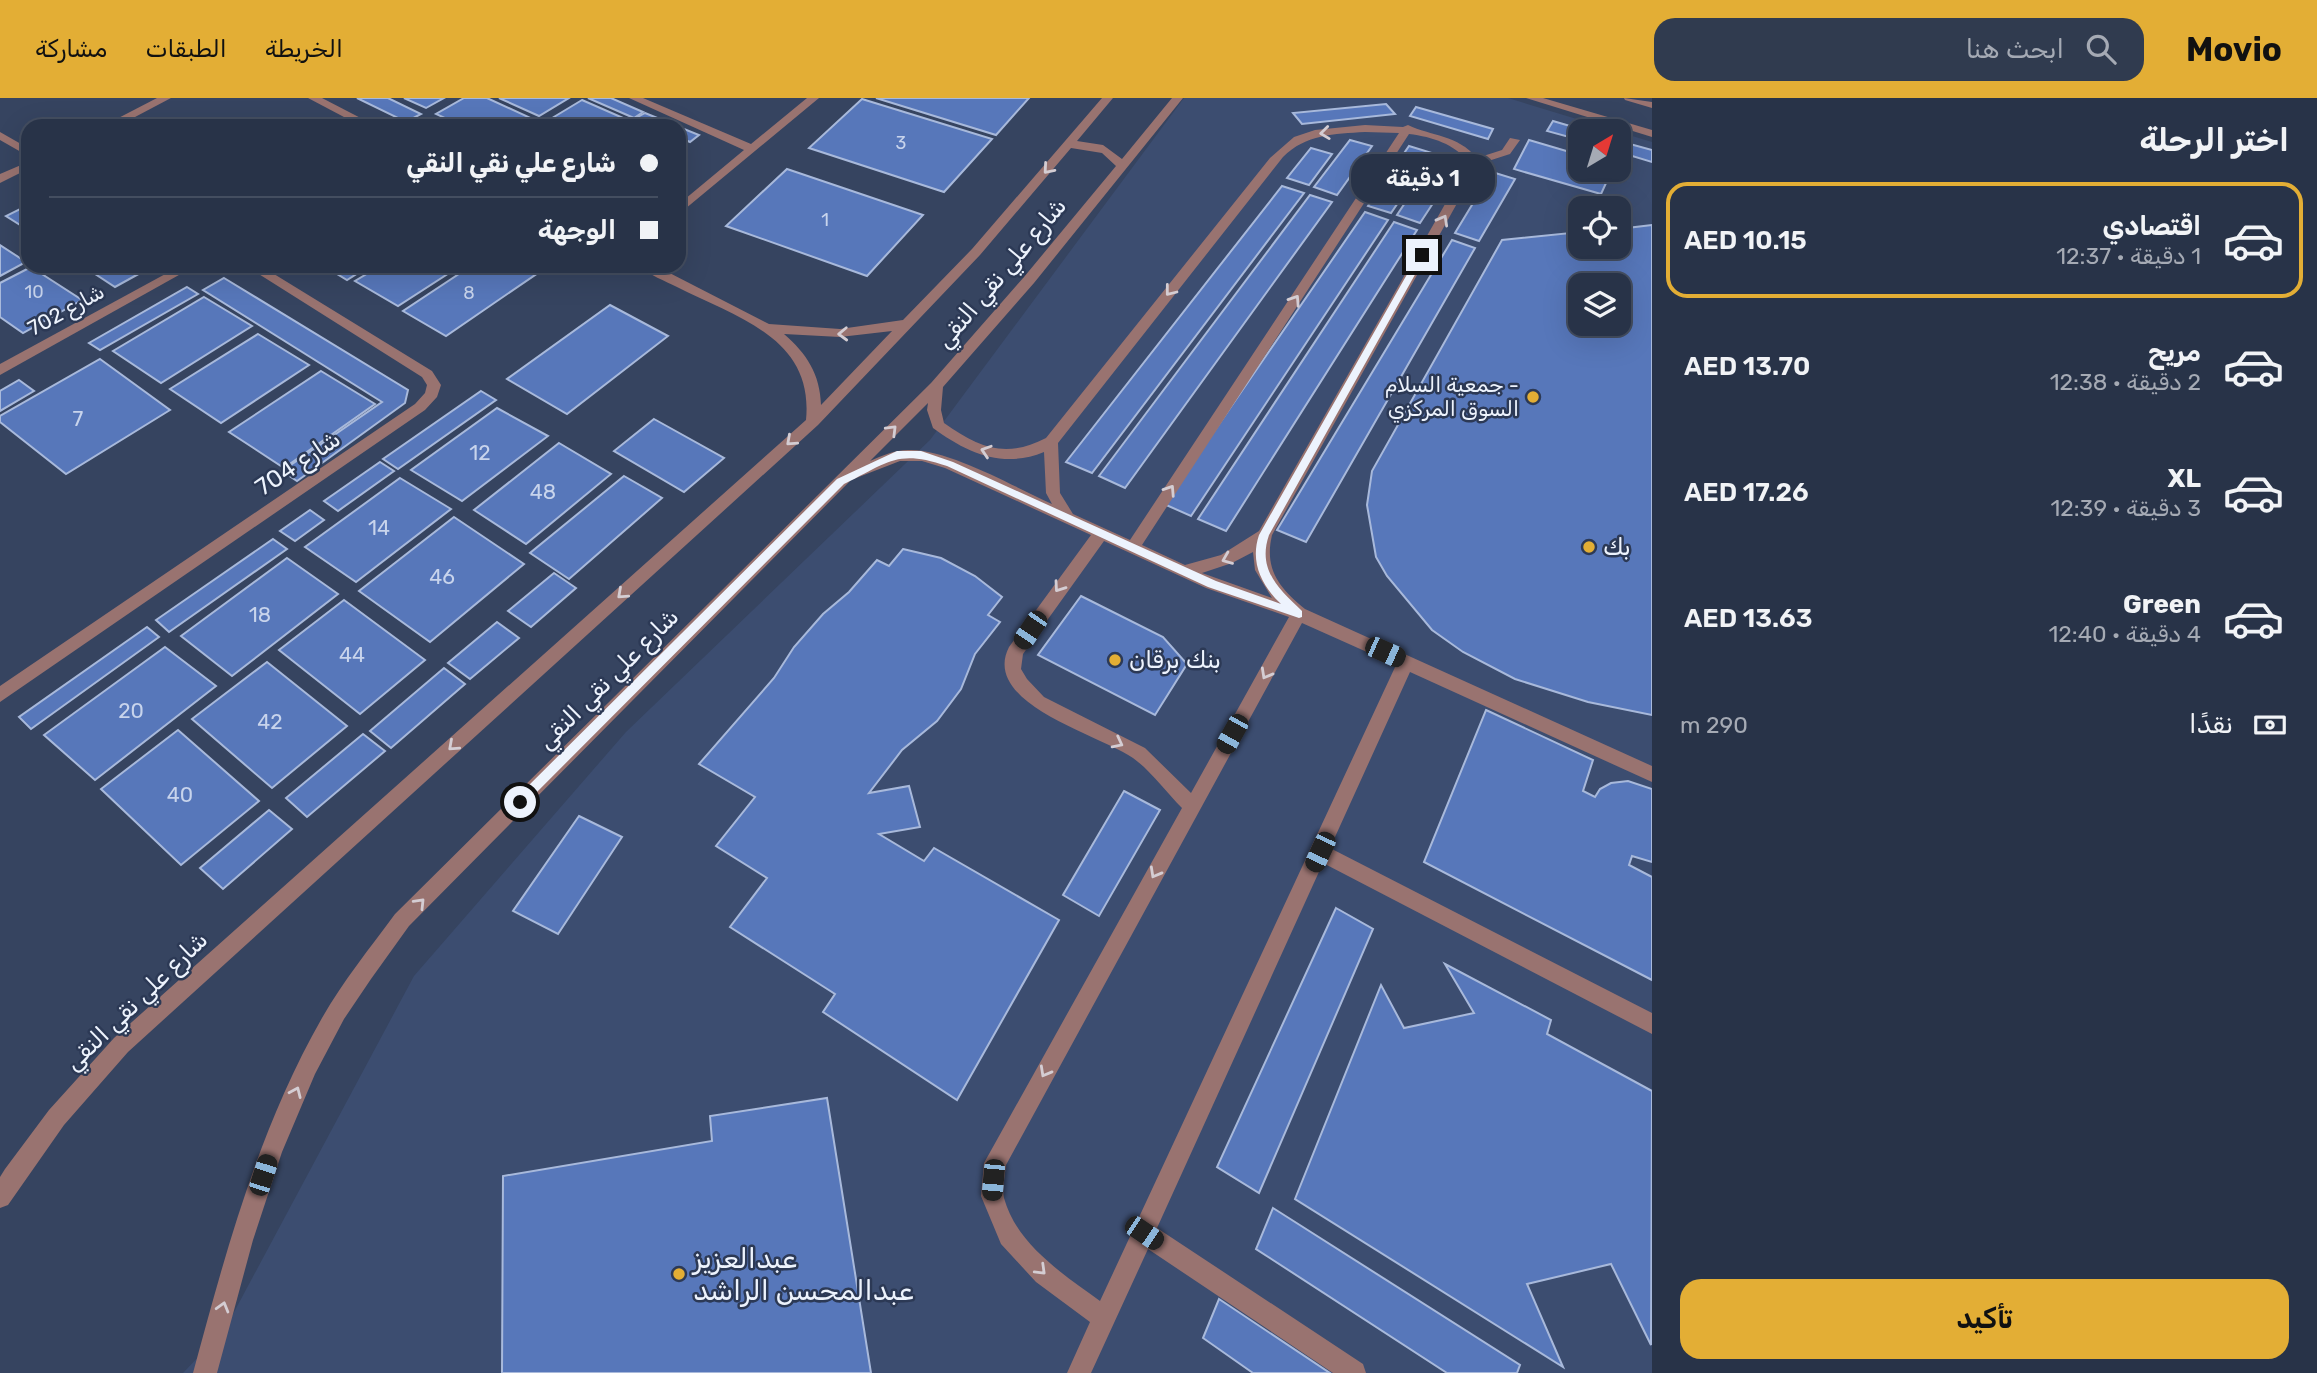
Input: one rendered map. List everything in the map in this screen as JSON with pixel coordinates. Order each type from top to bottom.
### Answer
[{"type":"street","points":[[123,119],[166,98]]},
{"type":"street","points":[[313,98],[356,119]]},
{"type":"street","points":[[634,98],[683,119]]},
{"type":"street","points":[[686,204],[814,98]]},
{"type":"street","name":"شارع علي نقي النقي","points":[[0,1197],[43,1134],[80,1087],[121,1045],[813,422],[976,252],[1108,98]]},
{"type":"street","name":"شارع علي نقي النقي","points":[[205,1373],[271,1151],[298,1086],[329,1026],[364,971],[402,920],[936,386],[1030,280],[1178,98]]},
{"type":"street","points":[[1531,98],[1652,134]]},
{"type":"street","points":[[1629,98],[1652,105]]},
{"type":"street","points":[[686,120],[752,149]]},
{"type":"street","points":[[936,386],[934,410],[938,425],[955,438],[987,453],[1010,456],[1035,452],[1051,442],[1274,160],[1296,140],[1319,132],[1408,128],[1460,145],[1471,152],[1475,162]]},
{"type":"street","points":[[1133,547],[1408,128]]},
{"type":"street","points":[[0,135],[21,148]]},
{"type":"street","points":[[1299,614],[1272,589],[1264,575],[1260,547],[1264,535],[1475,162],[1506,152],[1514,140]]},
{"type":"street","points":[[1068,145],[1101,148],[1115,156],[1122,167]]},
{"type":"street","points":[[0,179],[21,168]]},
{"type":"street","name":"شارع 702","points":[[0,370],[176,273]]},
{"type":"street","name":"شارع 704","points":[[0,695],[420,407],[432,394],[434,385],[427,374],[263,273]]},
{"type":"street","points":[[660,273],[765,327],[797,353],[814,386],[816,404],[813,422]]},
{"type":"street","points":[[765,327],[839,334],[876,331],[910,323]]},
{"type":"street","points":[[1051,442],[1053,492],[1069,518]]},
{"type":"street","points":[[841,481],[897,454],[921,454],[950,464],[1242,597],[1299,614],[1652,774]]},
{"type":"street","points":[[1101,533],[1072,569],[1014,652],[1013,668],[1021,684],[1038,702],[1139,753],[1192,806]]},
{"type":"street","points":[[1183,571],[1239,555],[1264,535]]},
{"type":"street","points":[[1105,1319],[1044,1274],[1009,1236],[992,1196],[995,1163],[1299,614]]},
{"type":"street","points":[[1079,1373],[1406,662]]},
{"type":"street","points":[[1320,852],[1652,1024]]},
{"type":"street","points":[[1144,1233],[1354,1373]]},
{"type":"shaded area","points":[[1184,98],[1508,98],[1577,119],[1568,119],[1568,182],[1631,182],[1631,136],[1652,142],[1652,1373],[183,1373],[225,1329],[414,976],[626,732],[930,440]]},
{"type":"building","points":[[357,98],[388,98],[421,114],[412,119],[400,119]]},
{"type":"building","points":[[404,98],[444,98],[426,108]]},
{"type":"building","points":[[464,98],[487,98],[533,119],[447,119],[436,114]]},
{"type":"building","points":[[499,98],[569,98],[539,116]]},
{"type":"building","points":[[588,98],[611,98],[643,112],[634,118]]},
{"type":"building","points":[[876,98],[1029,98],[996,135]]},
{"type":"building","points":[[862,99],[992,139],[944,192],[809,148]]},
{"type":"building","points":[[582,100],[625,119],[551,119]]},
{"type":"building","points":[[1386,104],[1395,114],[1302,124],[1293,113]]},
{"type":"building","points":[[1416,107],[1493,129],[1488,139],[1410,116]]},
{"type":"building","points":[[645,113],[660,119],[638,119],[636,118]]},
{"type":"building","points":[[1553,121],[1568,125],[1568,137],[1547,131]]},
{"type":"building","points":[[686,130],[699,135],[690,142],[686,140]]},
{"type":"building","points":[[1350,140],[1372,146],[1337,195],[1314,187]]},
{"type":"building","points":[[1529,140],[1568,151],[1568,182],[1606,182],[1601,194],[1514,169]]},
{"type":"building","points":[[1631,144],[1652,150],[1652,162],[1631,156]]},
{"type":"building","points":[[1409,146],[1432,153],[1391,213],[1368,206]]},
{"type":"building","points":[[1311,148],[1332,154],[1309,185],[1287,178]]},
{"type":"building","points":[[1437,155],[1460,162],[1420,223],[1397,215]]},
{"type":"building","points":[[787,169],[923,215],[867,276],[726,226]]},
{"type":"building","points":[[1492,172],[1515,179],[1479,241],[1455,233]]},
{"type":"building","points":[[1282,186],[1304,193],[1092,473],[1066,462]]},
{"type":"building","points":[[1310,195],[1332,202],[1125,488],[1099,476]]},
{"type":"building","points":[[21,208],[21,226],[6,216]]},
{"type":"building","points":[[1365,212],[1388,220],[1191,516],[1164,504]]},
{"type":"building","points":[[1394,222],[1417,230],[1226,531],[1198,519]]},
{"type":"building","name":"جمعية السلام - السوق المركزي","points":[[1652,225],[1652,715],[1588,702],[1515,679],[1463,652],[1432,630],[1387,576],[1376,557],[1367,505],[1372,471],[1502,240],[1568,233],[1568,259],[1631,259],[1631,228]]},
{"type":"building","points":[[1452,240],[1475,248],[1306,542],[1277,530]]},
{"type":"building","points":[[0,245],[21,259],[21,265],[0,276]]},
{"type":"building","points":[[21,272],[40,273],[82,300],[23,333],[0,317],[0,283]]},
{"type":"building","points":[[94,273],[140,273],[115,287]]},
{"type":"building","points":[[336,273],[358,273],[347,280]]},
{"type":"building","points":[[368,273],[449,273],[398,306],[355,281]]},
{"type":"building","points":[[460,273],[535,275],[446,336],[403,311]]},
{"type":"building","points":[[224,278],[408,390],[405,403],[297,481],[282,471],[382,402],[203,290]]},
{"type":"building","points":[[187,287],[198,294],[100,350],[89,343]]},
{"type":"building","points":[[204,297],[252,326],[161,383],[113,351]]},
{"type":"building","points":[[610,305],[668,336],[567,414],[507,379]]},
{"type":"building","points":[[258,334],[309,365],[221,423],[170,389]]},
{"type":"building","points":[[100,359],[170,410],[66,474],[0,422],[0,416]]},
{"type":"building","points":[[321,371],[375,404],[284,468],[229,432]]},
{"type":"building","points":[[19,380],[34,391],[0,411],[0,391]]},
{"type":"building","points":[[481,391],[496,400],[398,469],[383,459]]},
{"type":"building","points":[[497,408],[548,436],[462,501],[411,470]]},
{"type":"building","points":[[654,419],[724,458],[684,492],[614,451]]},
{"type":"building","points":[[559,443],[611,474],[526,544],[474,510]]},
{"type":"building","points":[[380,462],[394,471],[338,511],[324,501]]},
{"type":"building","points":[[624,476],[662,498],[569,579],[530,553]]},
{"type":"building","points":[[400,478],[451,509],[356,582],[305,547]]},
{"type":"building","points":[[310,510],[324,520],[295,541],[280,531]]},
{"type":"building","points":[[454,517],[524,564],[430,642],[359,591]]},
{"type":"building","points":[[273,539],[287,549],[169,632],[156,620]]},
{"type":"building","points":[[903,549],[941,558],[975,576],[1002,597],[988,615],[1000,622],[975,654],[961,689],[937,721],[902,750],[869,793],[909,786],[920,827],[879,834],[924,861],[934,848],[1059,920],[957,1100],[823,1012],[835,994],[730,927],[767,878],[716,846],[755,797],[699,764],[774,678],[794,647],[823,614],[849,592],[877,560],[889,566]]},
{"type":"building","points":[[287,558],[338,594],[232,676],[181,636]]},
{"type":"building","points":[[554,573],[576,588],[531,627],[508,611]]},
{"type":"building","name":"بنك برقان","points":[[1081,596],[1163,637],[1187,664],[1155,715],[1038,655]]},
{"type":"building","points":[[344,600],[425,660],[360,714],[279,650]]},
{"type":"building","points":[[497,622],[519,638],[470,679],[448,663]]},
{"type":"building","points":[[147,627],[159,637],[31,729],[19,717]]},
{"type":"building","points":[[165,647],[216,686],[95,780],[44,735]]},
{"type":"building","points":[[267,662],[347,726],[272,788],[192,719]]},
{"type":"building","points":[[444,668],[465,684],[391,748],[370,731]]},
{"type":"building","points":[[1486,710],[1593,760],[1583,791],[1595,797],[1600,789],[1611,783],[1628,781],[1652,789],[1652,862],[1632,856],[1629,865],[1652,877],[1652,980],[1424,862]]},
{"type":"building","points":[[178,730],[259,801],[181,865],[101,789]]},
{"type":"building","points":[[363,734],[385,751],[307,817],[286,798]]},
{"type":"building","points":[[1124,791],[1160,810],[1099,916],[1063,895]]},
{"type":"building","points":[[269,810],[292,829],[223,889],[200,868]]},
{"type":"building","points":[[579,816],[622,837],[558,934],[513,911]]},
{"type":"building","points":[[1336,908],[1373,929],[1259,1193],[1217,1167]]},
{"type":"building","points":[[1445,964],[1551,1020],[1547,1034],[1652,1091],[1651,1345],[1611,1264],[1527,1284],[1563,1367],[1295,1199],[1381,985],[1404,1028],[1474,1013]]},
{"type":"building","name":"عبدالعزيز عبدالمحسن الراشد","points":[[827,1098],[871,1373],[502,1373],[503,1176],[712,1141],[710,1116]]},
{"type":"building","points":[[1273,1208],[1520,1365],[1517,1373],[1447,1373],[1256,1249]]},
{"type":"building","points":[[1219,1299],[1330,1373],[1253,1373],[1203,1338]]},
{"type":"place","name":"جمعية السلام - السوق المركزي","points":[[1533,397]]},
{"type":"place","name":"بك","points":[[1589,547]]},
{"type":"place","name":"بنك برقان","points":[[1115,660]]},
{"type":"place","name":"عبدالعزيز عبدالمحسن الراشد","points":[[679,1274]]},
{"type":"route","points":[[520,802],[841,481],[897,454],[921,454],[950,464],[1242,597],[1299,614],[1283,602],[1264,575],[1260,561],[1260,547],[1264,535],[1422,255]]}]
